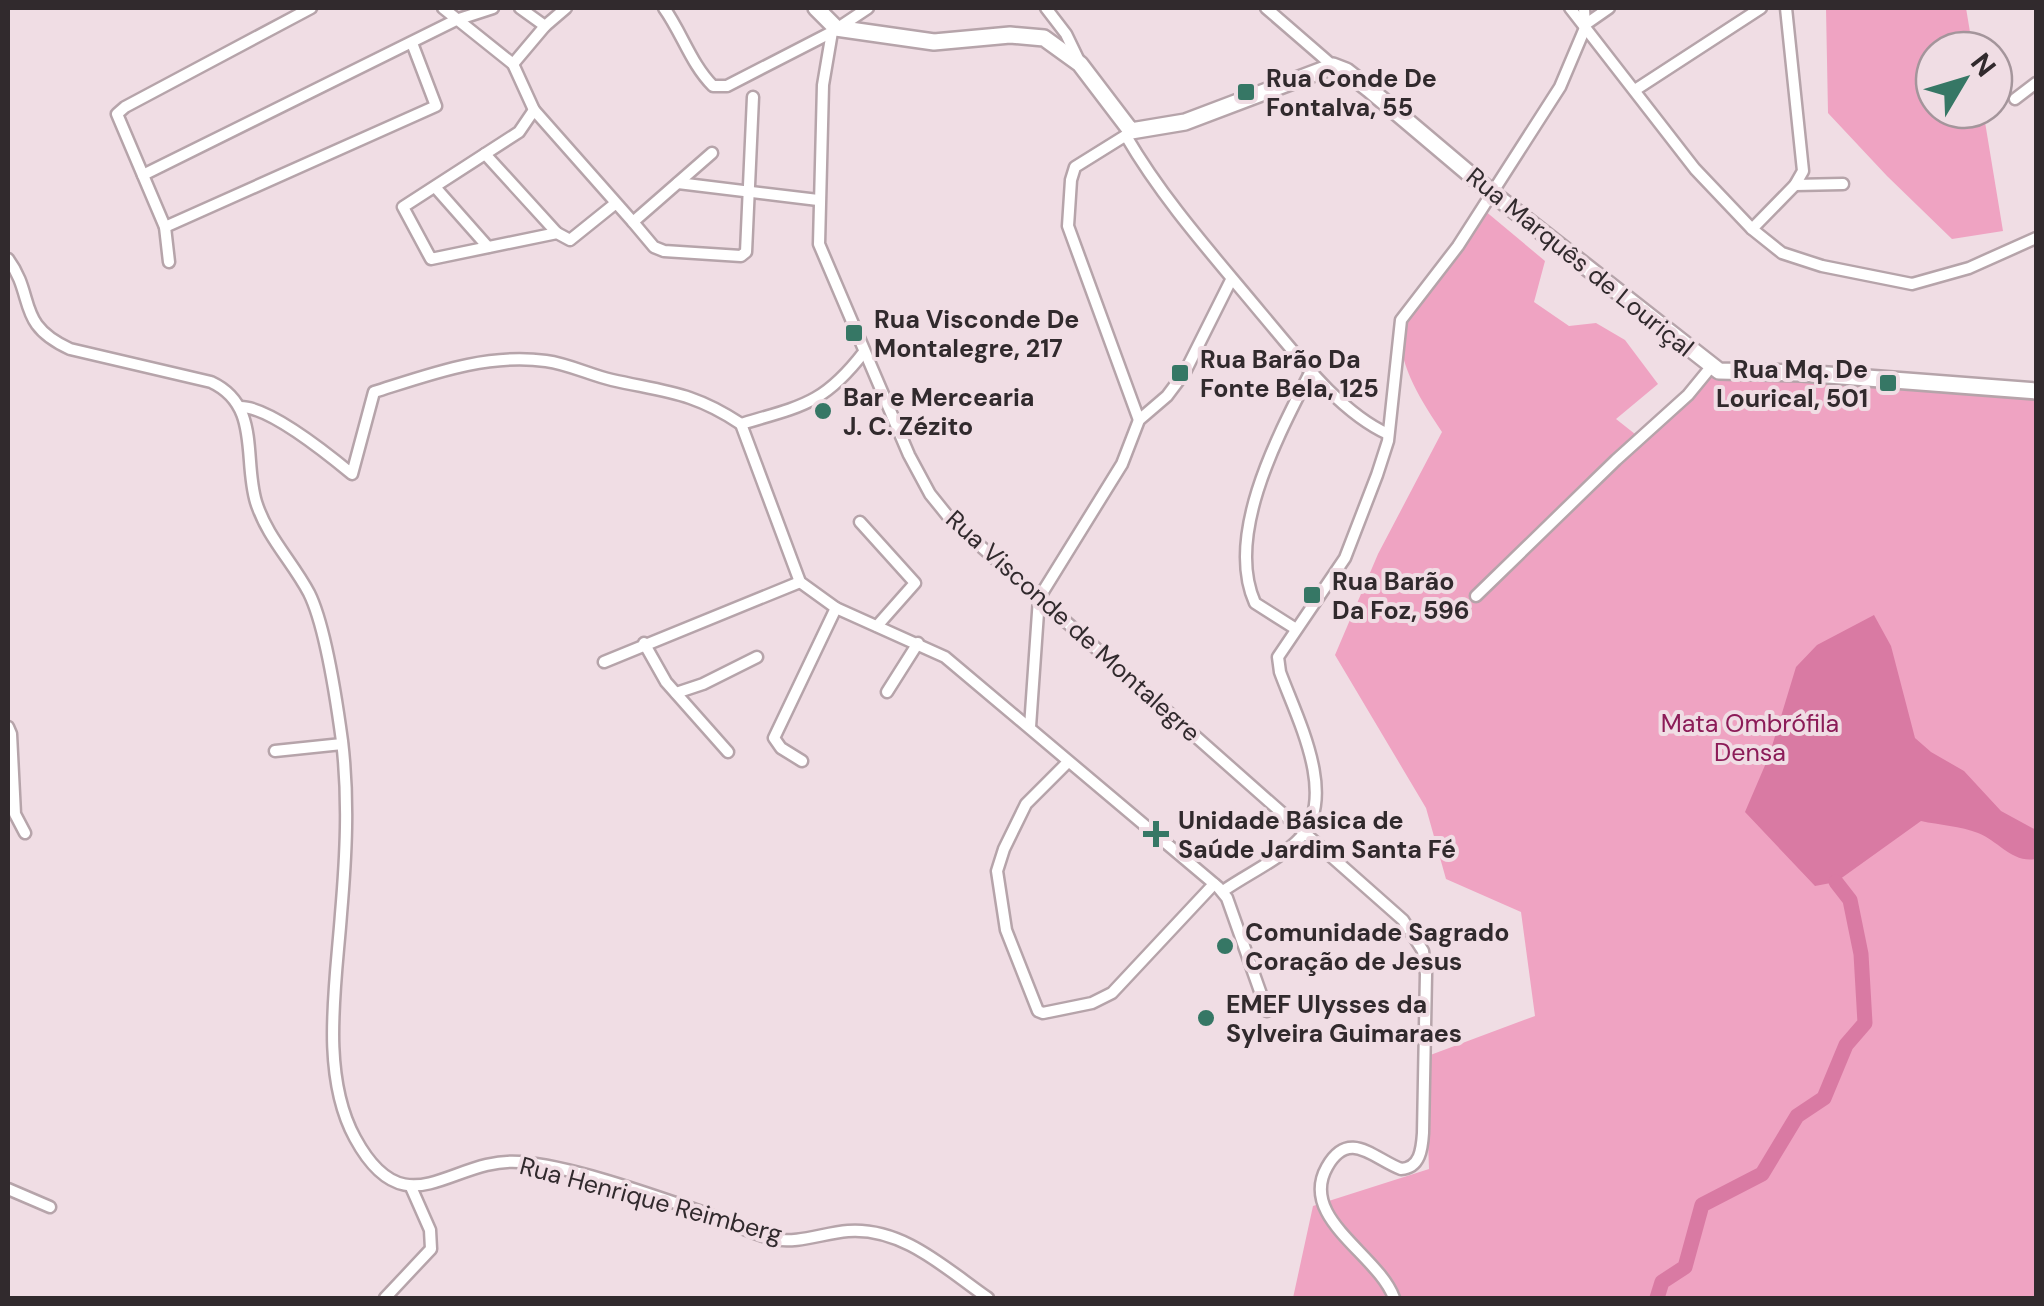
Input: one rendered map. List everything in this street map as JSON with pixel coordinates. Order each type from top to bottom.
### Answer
[{"type":"main road","points":[[816,8],[834,30],[934,42],[1036,36],[1056,44],[1080,64],[1128,134],[1185,122],[1333,66]]},
{"type":"main road","name":"Rua Marquês de Louriçal","points":[[1333,66],[1369,89],[1492,192],[1719,371],[1802,373],[2036,391]]},
{"type":"street","points":[[169,262],[165,227],[117,114],[125,106],[312,8]]},
{"type":"street","points":[[443,8],[513,64],[534,110],[654,247],[664,251],[741,256],[746,252],[753,97]]},
{"type":"street","points":[[143,175],[456,20],[493,8]]},
{"type":"street","points":[[520,8],[546,26]]},
{"type":"street","points":[[513,64],[566,8]]},
{"type":"street","points":[[664,8],[680,30],[698,70],[713,86],[727,86],[868,8]]},
{"type":"street","points":[[1046,8],[1066,34],[1080,64]]},
{"type":"street","points":[[1266,8],[1333,66]]},
{"type":"street","points":[[1570,8],[1696,169],[1752,229],[1794,258],[1912,284],[1982,264],[2036,238]]},
{"type":"street","points":[[1068,762],[1026,804],[997,871],[1010,942],[1038,1011],[1044,1013],[1112,993],[1219,887],[1292,845],[1305,832],[1314,806],[1315,773],[1278,657],[1345,558],[1377,475],[1388,434],[1401,320],[1458,246],[1560,87],[1585,26],[1584,8]]},
{"type":"street","points":[[1585,26],[1609,8]]},
{"type":"street","points":[[1635,90],[1760,8]]},
{"type":"street","points":[[1752,229],[1796,185],[1804,165],[1786,8]]},
{"type":"street","name":"Rua Visconde de Montalegre","points":[[834,30],[822,86],[820,244],[914,465],[938,506],[1402,920],[1422,951],[1426,974],[1421,1152],[1413,1165],[1401,1169],[1363,1148],[1349,1148],[1328,1163],[1321,1182],[1323,1208],[1375,1266],[1394,1298]]},
{"type":"street","points":[[165,227],[436,106],[412,42]]},
{"type":"street","points":[[1577,50],[1597,42]]},
{"type":"street","points":[[2015,99],[2036,83]]},
{"type":"street","points":[[534,110],[520,132],[404,207],[431,259],[557,233]]},
{"type":"street","points":[[1139,420],[1068,226],[1071,180],[1076,167],[1128,134],[1156,186],[1231,280],[1311,371],[1364,419],[1388,434]]},
{"type":"street","points":[[485,154],[557,233],[570,240],[616,203]]},
{"type":"street","points":[[633,222],[712,154]]},
{"type":"street","points":[[678,183],[818,200]]},
{"type":"street","points":[[1796,185],[1844,184]]},
{"type":"street","points":[[434,187],[488,247]]},
{"type":"street","points":[[8,259],[21,284],[30,318],[54,342],[210,382],[222,388],[240,407],[248,429],[252,484],[258,506],[274,542],[313,602],[342,744],[348,803],[333,1029],[344,1115],[375,1167],[411,1186],[430,1230],[431,1249],[385,1298]]},
{"type":"street","points":[[1030,727],[1039,598],[1122,464],[1139,420],[1167,396],[1186,372],[1231,280]]},
{"type":"street","points":[[741,424],[825,395],[864,352]]},
{"type":"street","points":[[240,407],[258,410],[272,418],[352,474],[374,392],[470,363],[548,361],[613,380],[693,396],[714,406],[741,424],[800,582],[836,608],[946,657],[1219,887],[1266,1011]]},
{"type":"street","points":[[1476,596],[1688,395],[1711,367]]},
{"type":"street","points":[[1296,629],[1258,606],[1251,595],[1248,544],[1253,503],[1311,371]]},
{"type":"street","points":[[860,522],[915,582],[877,626]]},
{"type":"street","points":[[604,662],[800,582]]},
{"type":"street","points":[[802,762],[776,742],[775,731],[836,608]]},
{"type":"street","points":[[886,692],[918,643]]},
{"type":"street","points":[[644,644],[676,693],[728,752]]},
{"type":"street","points":[[676,693],[757,657]]},
{"type":"street","points":[[8,727],[15,814],[24,832]]},
{"type":"street","points":[[275,751],[342,744]]},
{"type":"street","name":"Rua Henrique Reimberg","points":[[411,1186],[446,1180],[495,1162],[545,1166],[668,1201],[773,1239],[849,1231],[893,1238],[920,1250],[988,1298]]},
{"type":"street","points":[[8,1189],[50,1207]]},
{"type":"green space","points":[[1826,8],[1966,8],[1970,30],[1914,30],[1914,130],[1986,130],[2003,231],[1952,239],[1828,113]]},
{"type":"green space","name":"Mata Ombrófila Densa","points":[[1484,210],[1545,261],[1534,302],[1569,326],[1596,323],[1625,340],[1658,384],[1616,419],[1635,434],[1501,575],[1719,369],[2036,391],[2036,1298],[1293,1298],[1313,1206],[1429,1169],[1425,1057],[1535,1016],[1521,912],[1446,879],[1426,808],[1335,655],[1378,554],[1442,432],[1406,368],[1400,325]]},
{"type":"shaded area","points":[[1874,615],[1891,646],[1915,738],[1964,771],[2001,811],[2036,830],[2036,859],[2012,855],[1971,831],[1921,821],[1836,882],[1815,886],[1745,812],[1769,756],[1796,667],[1817,645]]},
{"type":"waterway","points":[[1657,1298],[1662,1282],[1685,1267],[1702,1205],[1762,1174],[1797,1116],[1824,1098],[1846,1045],[1865,1023],[1861,954],[1850,900],[1836,882]]},
{"type":"place","name":"Rua Conde De Fontalva, 55","points":[[1246,92]]},
{"type":"place","name":"Rua Visconde De Montalegre, 217","points":[[854,333]]},
{"type":"place","name":"Rua Barão Da Fonte Bela, 125","points":[[1180,373]]},
{"type":"place","name":"Rua Mq. De Lourical, 501","points":[[1888,383]]},
{"type":"place","name":"Bar e Mercearia J. C. Zézito","points":[[823,411]]},
{"type":"place","name":"Rua Barão Da Foz, 596","points":[[1312,595]]},
{"type":"place","name":"Unidade Básica de Saúde Jardim Santa Fé","points":[[1156,834]]},
{"type":"place","name":"Comunidade Sagrado Coração de Jesus","points":[[1225,946]]},
{"type":"place","name":"EMEF Ulysses da Sylveira Guimaraes","points":[[1206,1018]]}]
